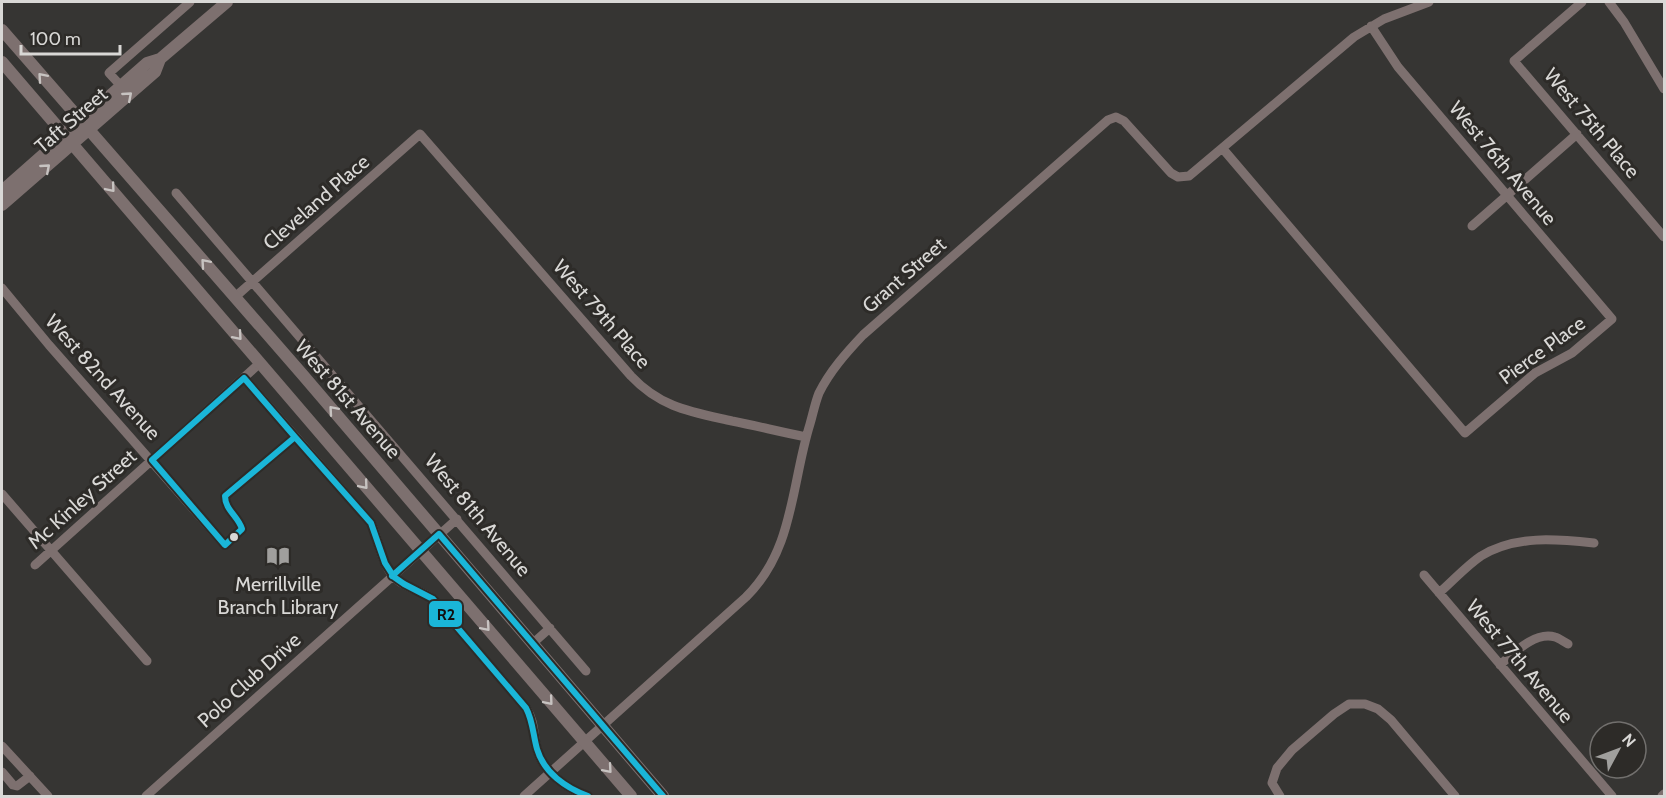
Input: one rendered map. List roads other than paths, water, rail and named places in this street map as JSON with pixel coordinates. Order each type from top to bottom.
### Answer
[{"type":"main road","name":"Taft Street","points":[[85,125],[121,86],[147,63],[160,59],[227,2]]},
{"type":"main road","name":"West 81st Avenue","points":[[2,30],[235,297],[663,796]]},
{"type":"main road","name":"Taft Street","points":[[2,191],[155,72],[160,59]]},
{"type":"main road","points":[[2,62],[631,796]]},
{"type":"main road","name":"Taft Street","points":[[2,205],[69,139]]},
{"type":"street","points":[[121,86],[109,73],[190,2]]},
{"type":"street","name":"Grant Street","points":[[524,796],[746,597],[765,577],[783,539],[806,437],[819,395],[838,362],[863,335],[1108,120],[1116,117],[1124,121],[1168,171],[1178,177],[1192,175],[1354,37],[1392,15],[1429,2]]},
{"type":"street","name":"West 75th Place","points":[[1582,2],[1514,61],[1665,237]]},
{"type":"street","points":[[1609,2],[1665,89]]},
{"type":"street","name":"West 76th Avenue","points":[[1371,26],[1398,67],[1612,319]]},
{"type":"street","name":"Cleveland Place","points":[[235,297],[420,134]]},
{"type":"street","name":"West 79th Place","points":[[420,134],[632,376],[652,395],[681,409],[806,437]]},
{"type":"street","points":[[1472,226],[1577,134]]},
{"type":"street","name":"Pierce Place","points":[[1223,149],[1465,433],[1535,373],[1572,354],[1612,319]]},
{"type":"street","name":"West 81th Avenue","points":[[176,193],[586,670]]},
{"type":"street","name":"West 82nd Avenue","points":[[2,288],[49,345],[225,545]]},
{"type":"street","name":"Mc Kinley Street","points":[[35,565],[260,363]]},
{"type":"street","points":[[244,378],[372,524],[383,560],[392,576],[401,583],[423,591],[433,599],[526,708],[534,722],[539,753],[552,772],[568,788],[588,796]]},
{"type":"street","points":[[2,494],[147,661]]},
{"type":"street","name":"Polo Club Drive","points":[[146,796],[457,519]]},
{"type":"street","points":[[1439,593],[1481,556],[1506,545],[1551,538],[1594,543]]},
{"type":"street","name":"West 77th Avenue","points":[[1424,575],[1612,796]]},
{"type":"street","points":[[532,644],[550,628]]},
{"type":"street","points":[[1500,664],[1526,644],[1540,637],[1554,636],[1568,644]]},
{"type":"street","points":[[1280,796],[1272,783],[1277,768],[1292,750],[1349,704],[1365,704],[1378,709],[1391,720],[1455,796]]},
{"type":"street","points":[[2,746],[48,796]]},
{"type":"street","points":[[2,772],[16,786],[30,776]]},
{"type":"place","name":"Merrillville Branch Library","points":[[278,556]]}]
